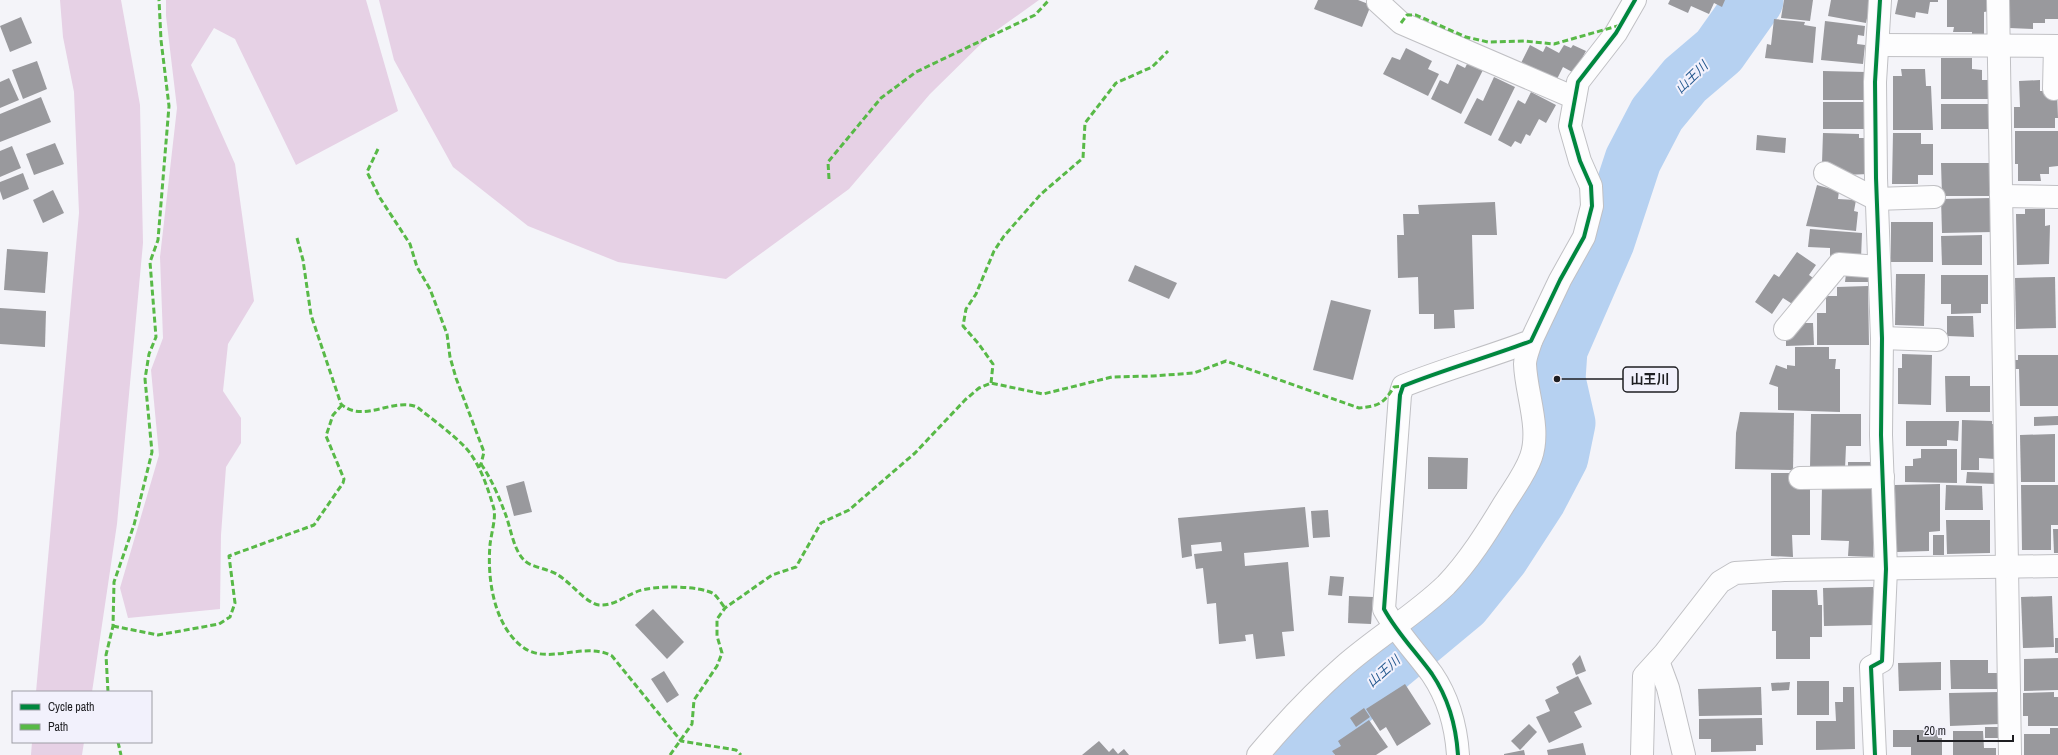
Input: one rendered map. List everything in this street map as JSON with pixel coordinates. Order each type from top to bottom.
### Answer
[{"type":"street","points":[[1258,755],[1299,708],[1344,665],[1423,605],[1460,570],[1489,529],[1522,477],[1532,456],[1534,431],[1534,412],[1528,394],[1525,362],[1531,341],[1560,280],[1584,237],[1592,206],[1591,186],[1580,161],[1570,126],[1578,82],[1616,33],[1635,0]]},
{"type":"street","points":[[1875,755],[1871,667],[1882,661],[1886,569],[1882,338],[1876,199],[1876,82],[1880,0]]},
{"type":"street","points":[[1998,0],[2010,755]]},
{"type":"street","points":[[1378,2],[1401,23],[1575,98]]},
{"type":"street","points":[[1878,45],[1999,47],[2056,46],[2054,89]]},
{"type":"street","points":[[1825,172],[1876,199],[1934,197]]},
{"type":"street","points":[[2001,196],[2057,197]]},
{"type":"street","points":[[1785,329],[1839,264],[1879,267]]},
{"type":"street","points":[[1882,338],[1937,340]]},
{"type":"street","points":[[1458,755],[1456,730],[1449,707],[1432,675],[1394,628],[1384,609],[1400,395],[1403,386],[1431,374],[1474,362],[1531,341]]},
{"type":"street","points":[[1800,478],[1884,477]]},
{"type":"street","points":[[1642,755],[1644,676],[1720,582],[1735,573],[2058,566]]},
{"type":"street","points":[[1658,660],[1668,688],[1684,755]]},
{"type":"shaded area","points":[[60,0],[121,0],[140,105],[143,243],[117,524],[92,691],[36,691],[79,213],[74,92],[63,37]]},
{"type":"shaded area","points":[[166,0],[366,0],[398,111],[296,165],[235,39],[214,28],[191,65],[235,164],[254,301],[228,344],[223,391],[241,418],[241,443],[226,467],[221,535],[220,609],[128,618],[120,588],[159,455],[151,370],[163,338],[160,257],[177,108],[166,16]]},
{"type":"shaded area","points":[[379,0],[1039,0],[990,35],[930,94],[849,189],[726,279],[618,262],[528,226],[453,167],[394,60]]},
{"type":"shaded area","points":[[32,743],[84,743],[82,755],[31,755]]},
{"type":"building","points":[[1318,0],[1358,0],[1371,5],[1362,27],[1314,9]]},
{"type":"building","points":[[1670,0],[1725,0],[1722,7],[1714,3],[1709,14],[1691,6],[1688,13],[1668,4]]},
{"type":"building","points":[[1784,0],[1813,0],[1810,21],[1781,18]]},
{"type":"building","points":[[1831,0],[1871,0],[1866,23],[1828,16]]},
{"type":"building","points":[[1898,0],[1938,0],[1938,2],[1930,2],[1928,14],[1916,12],[1915,18],[1895,14]]},
{"type":"building","points":[[1947,0],[1990,0],[1990,11],[1984,12],[1984,35],[1972,36],[1972,32],[1953,32],[1954,27],[1947,27]]},
{"type":"building","points":[[2010,0],[2058,0],[2058,19],[2045,19],[2045,23],[2033,23],[2033,29],[2009,28]]},
{"type":"building","points":[[21,17],[32,43],[10,52],[0,26]]},
{"type":"building","points":[[1774,19],[1805,22],[1804,25],[1816,27],[1813,63],[1765,58],[1767,44],[1771,45]]},
{"type":"building","points":[[1825,21],[1865,26],[1864,36],[1858,35],[1857,44],[1865,45],[1863,64],[1821,60]]},
{"type":"building","points":[[1530,45],[1543,52],[1546,46],[1559,53],[1564,45],[1571,48],[1573,45],[1586,51],[1574,73],[1563,67],[1556,81],[1521,63]]},
{"type":"building","points":[[1406,48],[1432,61],[1428,69],[1439,74],[1428,96],[1383,74],[1392,57],[1400,60]]},
{"type":"building","points":[[1941,58],[1972,58],[1972,69],[1982,70],[1982,80],[1991,80],[1991,99],[1941,99]]},
{"type":"building","points":[[37,61],[47,89],[23,99],[12,70]]},
{"type":"building","points":[[1468,62],[1483,70],[1461,114],[1431,99],[1440,80],[1448,84],[1457,64],[1465,68]]},
{"type":"building","points":[[1901,69],[1925,69],[1926,86],[1931,86],[1933,130],[1893,130],[1893,76],[1902,76]]},
{"type":"building","points":[[1823,71],[1866,72],[1866,100],[1823,100]]},
{"type":"building","points":[[1494,77],[1515,87],[1491,136],[1464,123],[1477,98],[1483,101]]},
{"type":"building","points":[[9,78],[19,100],[0,108],[0,82]]},
{"type":"building","points":[[2040,80],[2040,91],[2057,91],[2058,118],[2055,118],[2055,128],[2014,128],[2014,107],[2020,107],[2019,81]]},
{"type":"building","points":[[1531,92],[1556,105],[1546,123],[1539,119],[1530,136],[1526,134],[1521,144],[1515,141],[1511,147],[1498,140],[1518,100],[1525,104]]},
{"type":"building","points":[[41,97],[51,122],[0,142],[0,114]]},
{"type":"building","points":[[1823,102],[1868,102],[1867,129],[1823,129]]},
{"type":"building","points":[[1941,104],[1991,104],[1991,129],[1941,129]]},
{"type":"building","points":[[2015,131],[2058,131],[2058,166],[2049,167],[2049,174],[2040,174],[2041,181],[2018,181],[2018,164],[2015,164]]},
{"type":"building","points":[[1823,133],[1859,134],[1859,138],[1868,138],[1869,174],[1844,175],[1844,170],[1835,170],[1822,163]]},
{"type":"building","points":[[1893,133],[1921,133],[1921,144],[1933,144],[1933,175],[1918,175],[1918,184],[1892,184]]},
{"type":"building","points":[[1757,135],[1786,138],[1785,153],[1756,150]]},
{"type":"building","points":[[55,143],[64,164],[34,175],[26,154]]},
{"type":"building","points":[[12,146],[21,168],[0,177],[0,151]]},
{"type":"building","points":[[1941,163],[1992,163],[1992,196],[1942,196]]},
{"type":"building","points":[[23,173],[29,189],[3,200],[0,191],[0,182]]},
{"type":"building","points":[[1817,185],[1839,191],[1838,199],[1856,200],[1854,211],[1858,212],[1856,231],[1806,226]]},
{"type":"building","points":[[53,190],[64,213],[43,223],[33,200]]},
{"type":"building","points":[[1992,198],[1993,232],[1942,233],[1941,199]]},
{"type":"building","points":[[1495,202],[1497,235],[1472,235],[1474,309],[1454,310],[1455,328],[1434,329],[1434,314],[1419,314],[1418,277],[1398,278],[1397,235],[1404,235],[1403,214],[1419,214],[1418,205]]},
{"type":"building","points":[[2025,209],[2045,209],[2045,226],[2050,225],[2049,264],[2017,265],[2016,214],[2025,214]]},
{"type":"building","points":[[1891,222],[1933,222],[1933,262],[1891,262]]},
{"type":"building","points":[[1810,229],[1862,233],[1861,259],[1830,256],[1830,248],[1808,247]]},
{"type":"building","points":[[1982,235],[1982,265],[1942,265],[1941,236]]},
{"type":"building","points":[[7,249],[48,252],[45,293],[4,290]]},
{"type":"building","points":[[1797,252],[1816,265],[1809,275],[1816,280],[1797,307],[1783,298],[1772,314],[1755,302],[1774,274],[1779,277]]},
{"type":"building","points":[[1135,265],[1177,283],[1169,299],[1128,281]]},
{"type":"building","points":[[1870,270],[1869,282],[1845,282],[1846,274]]},
{"type":"building","points":[[1896,274],[1925,274],[1924,326],[1895,325]]},
{"type":"building","points":[[1941,275],[1988,275],[1988,304],[1981,304],[1981,313],[1951,314],[1951,304],[1941,304]]},
{"type":"building","points":[[2055,277],[2056,328],[2016,329],[2015,278]]},
{"type":"building","points":[[1868,286],[1869,345],[1817,345],[1817,313],[1826,313],[1826,296],[1837,296],[1837,287]]},
{"type":"building","points":[[1331,300],[1371,310],[1353,380],[1313,370]]},
{"type":"building","points":[[0,308],[46,311],[45,347],[0,344]]},
{"type":"building","points":[[1947,316],[1973,316],[1974,337],[1947,336]]},
{"type":"building","points":[[1800,323],[1813,323],[1814,345],[1786,346],[1786,339]]},
{"type":"building","points":[[1795,347],[1829,347],[1829,359],[1836,359],[1835,369],[1840,369],[1840,412],[1778,410],[1778,387],[1769,384],[1776,365],[1787,369],[1787,365],[1795,366]]},
{"type":"building","points":[[1902,354],[1932,355],[1931,405],[1898,404],[1898,368],[1902,368]]},
{"type":"building","points":[[2018,355],[2058,355],[2058,406],[2020,406],[2019,369],[2015,369],[2015,360],[2018,360]]},
{"type":"building","points":[[1945,376],[1970,376],[1970,386],[1990,386],[1990,412],[1946,412]]},
{"type":"building","points":[[1740,412],[1794,413],[1793,470],[1735,469],[1736,433]]},
{"type":"building","points":[[1811,414],[1861,414],[1861,446],[1846,446],[1845,469],[1810,468]]},
{"type":"building","points":[[2058,416],[2058,425],[2034,426],[2034,417]]},
{"type":"building","points":[[1962,420],[1992,421],[1992,424],[1996,424],[1995,459],[1979,458],[1979,470],[1961,470]]},
{"type":"building","points":[[1906,421],[1959,421],[1958,441],[1947,440],[1947,446],[1906,446]]},
{"type":"building","points":[[2055,434],[2055,482],[2021,482],[2020,435]]},
{"type":"building","points":[[1921,449],[1957,449],[1957,483],[1905,482],[1905,466],[1913,466],[1913,459],[1921,458]]},
{"type":"building","points":[[1428,457],[1468,458],[1467,489],[1428,489]]},
{"type":"building","points":[[1848,462],[1872,462],[1871,474],[1848,474]]},
{"type":"building","points":[[1967,472],[1997,473],[1996,484],[1966,483]]},
{"type":"building","points":[[1771,473],[1793,473],[1810,485],[1810,535],[1792,535],[1793,557],[1771,556]]},
{"type":"building","points":[[524,481],[532,512],[514,516],[506,486]]},
{"type":"building","points":[[1875,484],[1873,557],[1848,556],[1849,541],[1821,540],[1822,485]]},
{"type":"building","points":[[1940,484],[1940,531],[1929,532],[1929,551],[1896,552],[1895,485]]},
{"type":"building","points":[[1946,485],[1982,486],[1983,510],[1945,510]]},
{"type":"building","points":[[2021,485],[2058,485],[2058,525],[2051,525],[2051,550],[2022,550]]},
{"type":"building","points":[[1305,507],[1309,547],[1244,553],[1245,566],[1288,562],[1294,631],[1282,632],[1285,656],[1256,659],[1253,634],[1245,635],[1246,641],[1219,644],[1216,603],[1207,604],[1203,568],[1196,569],[1194,554],[1222,551],[1221,542],[1191,545],[1192,556],[1182,558],[1178,518]]},
{"type":"building","points":[[1328,510],[1330,537],[1313,538],[1311,511]]},
{"type":"building","points":[[1946,520],[1990,520],[1990,553],[1947,554]]},
{"type":"building","points":[[2053,529],[2058,529],[2058,553],[2054,553]]},
{"type":"building","points":[[1933,535],[1944,535],[1944,555],[1933,555]]},
{"type":"building","points":[[1330,576],[1344,577],[1342,596],[1328,595]]},
{"type":"building","points":[[1873,587],[1874,625],[1824,626],[1823,588]]},
{"type":"building","points":[[1772,590],[1817,590],[1818,605],[1822,605],[1822,637],[1810,637],[1810,659],[1776,659],[1776,631],[1772,631]]},
{"type":"building","points":[[1349,596],[1373,597],[1371,624],[1348,623]]},
{"type":"building","points":[[2052,596],[2054,647],[2023,648],[2021,597]]},
{"type":"building","points":[[653,609],[684,642],[667,659],[635,625]]},
{"type":"building","points":[[2055,638],[2058,638],[2058,653],[2055,653]]},
{"type":"building","points":[[1580,655],[1586,671],[1576,675],[1572,664]]},
{"type":"building","points":[[2058,658],[2058,690],[2024,691],[2024,659]]},
{"type":"building","points":[[1950,660],[1988,660],[1988,673],[1998,673],[1998,689],[1951,689]]},
{"type":"building","points":[[1941,662],[1941,690],[1899,691],[1898,663]]},
{"type":"building","points":[[664,671],[679,695],[667,703],[651,679]]},
{"type":"building","points":[[1578,676],[1592,704],[1574,712],[1582,727],[1549,743],[1536,717],[1550,711],[1545,700],[1559,693],[1556,687]]},
{"type":"building","points":[[1797,681],[1829,681],[1829,715],[1797,715]]},
{"type":"building","points":[[1790,682],[1789,690],[1772,691],[1771,683]]},
{"type":"building","points":[[1405,684],[1431,724],[1397,746],[1386,727],[1380,731],[1366,709]]},
{"type":"building","points":[[1761,687],[1762,715],[1699,716],[1698,689]]},
{"type":"building","points":[[1843,687],[1854,687],[1855,749],[1816,750],[1816,721],[1836,721],[1835,702],[1843,702]]},
{"type":"building","points":[[2000,692],[2000,724],[1950,726],[1949,693]]},
{"type":"building","points":[[2054,692],[2054,697],[2058,697],[2058,726],[2028,726],[2028,716],[2023,716],[2023,693]]},
{"type":"building","points":[[1364,708],[1370,717],[1356,727],[1350,718]]},
{"type":"building","points":[[1762,718],[1763,745],[1756,745],[1756,751],[1711,752],[1711,739],[1699,739],[1699,719]]},
{"type":"building","points":[[1369,720],[1388,747],[1376,755],[1335,755],[1332,751],[1341,746],[1338,741]]},
{"type":"building","points":[[1529,724],[1537,732],[1520,750],[1511,741]]},
{"type":"building","points":[[1985,727],[2001,727],[2002,738],[1985,738]]},
{"type":"building","points":[[2050,728],[2058,728],[2058,755],[2024,755],[2024,734],[2050,734]]},
{"type":"building","points":[[1893,730],[1938,730],[1938,738],[1942,738],[1942,755],[1911,755],[1911,747],[1893,747]]},
{"type":"building","points":[[1953,731],[1983,731],[1984,748],[1996,748],[1996,755],[1953,755]]},
{"type":"building","points":[[1099,741],[1109,752],[1113,748],[1118,754],[1124,749],[1129,755],[1082,755]]},
{"type":"building","points":[[1583,743],[1586,755],[1548,755],[1547,750]]},
{"type":"building","points":[[1524,750],[1525,755],[1504,755],[1504,754]]},
{"type":"waterway","name":"山王川","points":[[1292,755],[1392,662],[1463,603],[1501,556],[1538,499],[1560,457],[1567,423],[1557,379],[1559,350],[1606,242],[1633,160],[1657,114],[1685,80],[1719,51],[1755,0]]},
{"type":"marked path","points":[[108,691],[106,655],[113,626],[114,582],[134,525],[152,452],[145,379],[149,354],[156,337],[150,262],[158,240],[169,106],[161,40],[159,0]]},
{"type":"marked path","points":[[829,179],[828,162],[881,98],[916,72],[1035,15],[1049,0]]},
{"type":"marked path","points":[[1401,23],[1407,15],[1416,15],[1466,37],[1488,42],[1524,41],[1554,44],[1621,25]]},
{"type":"marked path","points":[[991,383],[993,364],[978,343],[963,326],[966,309],[976,294],[994,251],[1004,236],[1041,194],[1083,158],[1085,123],[1116,83],[1152,67],[1168,51]]},
{"type":"marked path","points":[[378,149],[367,172],[380,198],[410,244],[417,267],[430,289],[447,334],[450,357],[456,378],[484,452],[481,464],[478,468]]},
{"type":"marked path","points":[[297,238],[303,260],[311,315],[341,404],[359,412],[398,405],[417,407],[464,446],[479,467],[494,509],[494,522],[489,558],[492,587],[499,615],[514,639],[524,648],[534,653],[556,654],[590,651],[601,652],[612,656],[681,741],[736,750],[741,755]]},
{"type":"marked path","points":[[670,755],[692,724],[694,700],[717,666],[722,653],[717,636],[717,619],[725,608],[772,575],[796,567],[821,523],[849,510],[915,453],[965,400],[979,388],[991,383],[1043,394],[1112,377],[1194,373],[1226,361],[1359,408],[1376,405],[1383,401],[1394,387],[1403,386]]},
{"type":"marked path","points":[[113,626],[158,635],[219,624],[230,617],[235,603],[229,556],[314,525],[343,483],[344,479],[326,436],[333,415],[342,405]]},
{"type":"marked path","points":[[481,464],[497,494],[515,545],[525,561],[563,578],[594,604],[604,605],[614,603],[631,594],[643,590],[675,587],[707,591],[714,594],[725,608]]},
{"type":"marked path","points":[[118,743],[121,755]]},
{"type":"cycle path","points":[[1458,755],[1451,713],[1438,683],[1389,618],[1384,609],[1400,395],[1403,386],[1531,341],[1560,280],[1584,237],[1592,206],[1591,186],[1580,161],[1570,126],[1578,82],[1616,33],[1635,0]]},
{"type":"cycle path","points":[[1875,755],[1871,667],[1882,661],[1886,569],[1881,435],[1882,338],[1876,178],[1875,82],[1880,0]]},
{"type":"place","name":"山王川","points":[[1557,379]]}]
